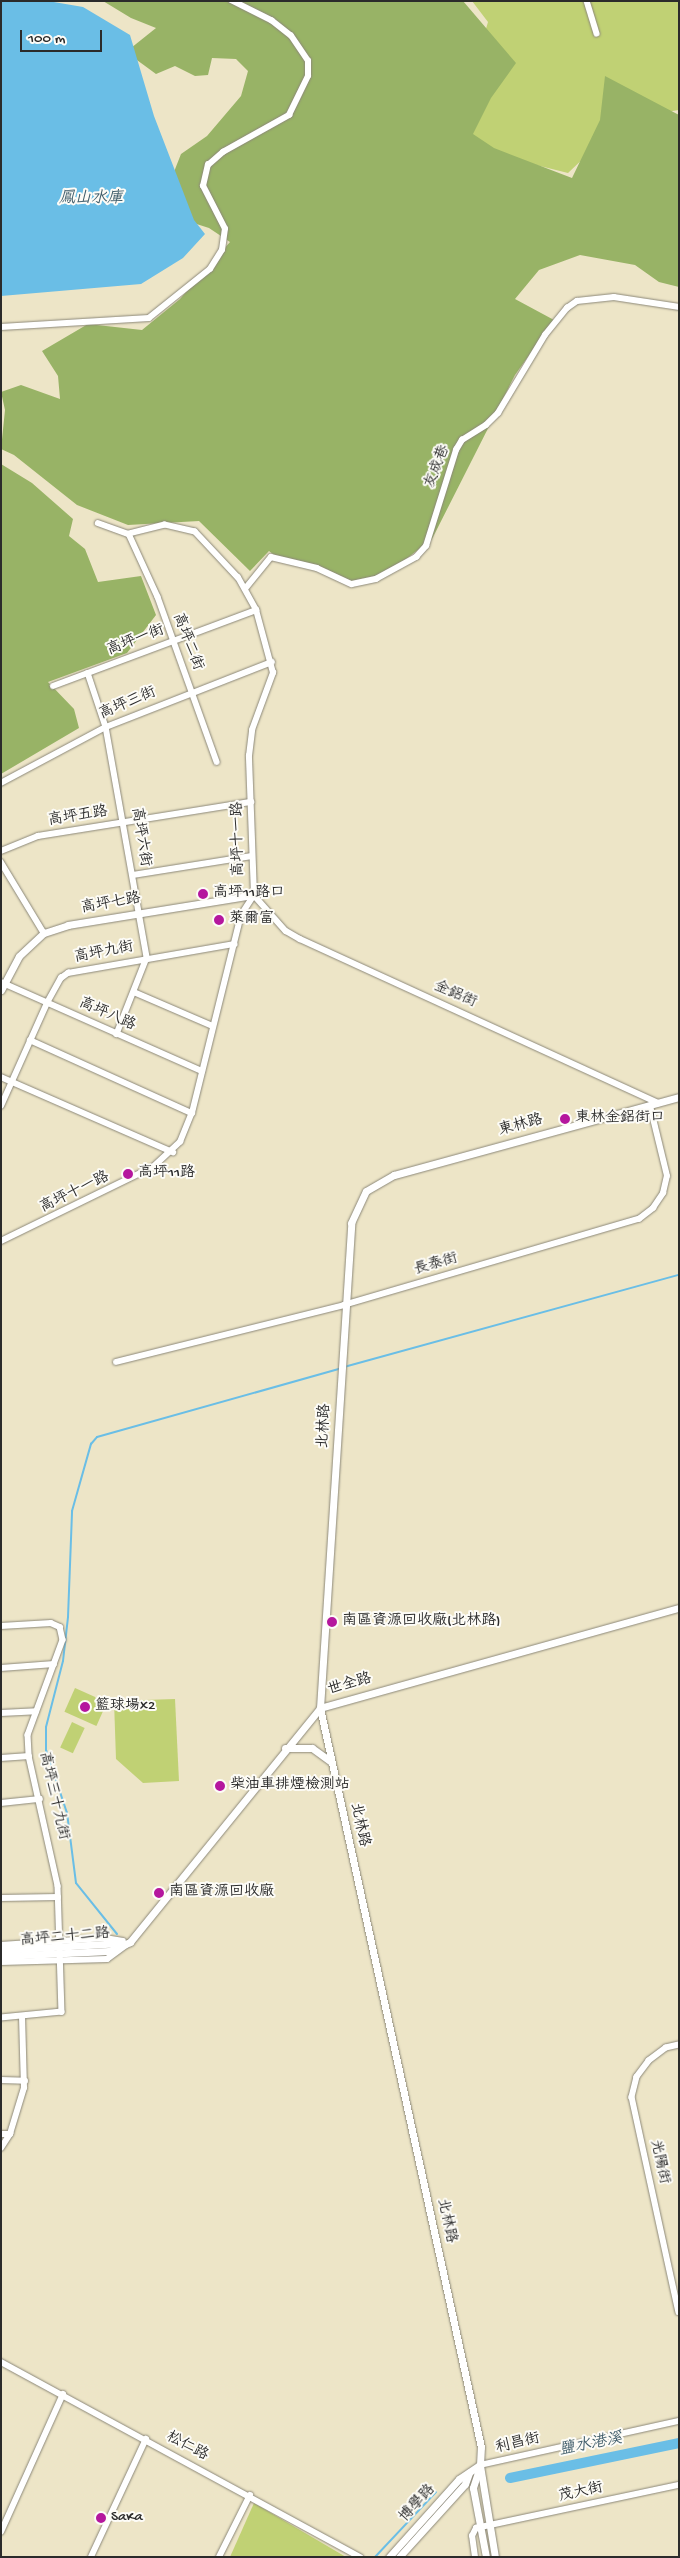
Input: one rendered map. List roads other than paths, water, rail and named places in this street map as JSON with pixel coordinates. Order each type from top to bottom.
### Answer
[{"type":"street","points":[[1,327],[149,318],[210,269],[222,250],[225,229],[203,186],[208,165],[223,152],[289,115],[308,76],[308,61],[291,36],[272,21],[232,1]]},
{"type":"street","points":[[587,1],[597,34]]},
{"type":"street","name":"友成巷","points":[[245,589],[271,557],[317,568],[352,584],[376,578],[416,557],[426,546],[456,450],[462,440],[486,425],[498,413],[545,335],[567,308],[577,301],[614,297],[679,307]]},
{"type":"street","points":[[98,524],[130,534]]},
{"type":"street","name":"高坪十一路","points":[[1,1241],[131,1179],[162,1162],[172,1152],[192,1113],[242,915],[254,895],[251,856],[252,730],[270,686],[272,662],[256,610],[245,589],[205,539],[195,532],[164,525],[130,534]]},
{"type":"street","name":"高坪二街","points":[[130,534],[158,597],[172,641],[217,762]]},
{"type":"street","name":"高坪一街","points":[[53,686],[256,610]]},
{"type":"street","name":"高坪三街","points":[[1,783],[106,727],[192,691],[272,662]]},
{"type":"street","name":"高坪六街","points":[[88,673],[106,727],[125,822],[146,958],[117,1034]]},
{"type":"street","name":"高坪五路","points":[[1,852],[38,836],[251,802]]},
{"type":"street","points":[[133,875],[251,856]]},
{"type":"street","points":[[1,862],[44,933]]},
{"type":"street","name":"高坪七路","points":[[2,985],[26,947],[44,933],[68,926],[254,895]]},
{"type":"street","name":"金鋁街","points":[[254,895],[286,931],[300,939],[658,1103]]},
{"type":"street","name":"高坪九街","points":[[1,1106],[47,1002],[61,978],[68,973],[234,944]]},
{"type":"street","name":"高坪八路","points":[[2,985],[47,1002],[202,1071]]},
{"type":"street","points":[[134,992],[213,1026]]},
{"type":"street","points":[[30,1040],[192,1113]]},
{"type":"street","points":[[1,1077],[172,1152]]},
{"type":"street","name":"東林路","points":[[371,1186],[394,1175],[679,1097]]},
{"type":"street","name":"長泰街","points":[[116,1362],[344,1305],[639,1219],[658,1201],[667,1176],[650,1106]]},
{"type":"street","name":"北林路","points":[[371,1186],[360,1198],[351,1223],[344,1305],[342,1366],[320,1708],[481,2447],[480,2465],[489,2526],[496,2557]]},
{"type":"street","name":"世全路","points":[[130,1942],[285,1748],[320,1708],[679,1608]]},
{"type":"street","name":"高坪三十九街","points":[[1,1626],[51,1623],[60,1627],[63,1640],[28,1735],[28,1756],[54,1855],[58,1897],[62,2012],[22,2017]]},
{"type":"street","points":[[1,1668],[54,1664]]},
{"type":"street","points":[[1,1713],[36,1710]]},
{"type":"street","points":[[285,1748],[312,1748],[331,1762]]},
{"type":"street","points":[[1,1758],[28,1756]]},
{"type":"street","points":[[1,1803],[40,1799]]},
{"type":"street","points":[[1,1898],[58,1897]]},
{"type":"street","name":"高坪二十二路","points":[[1,1956],[130,1942]]},
{"type":"street","name":"高坪二十二路","points":[[1,1945],[60,1950],[108,1959],[130,1942]]},
{"type":"street","name":"高坪二十二路","points":[[1,1950],[60,1950]]},
{"type":"street","name":"高坪二十二路","points":[[1,1962],[60,1950]]},
{"type":"street","points":[[1,2018],[22,2017],[25,2081],[10,2134],[1,2148]]},
{"type":"street","name":"光陽街","points":[[679,2045],[666,2048],[637,2077],[632,2097],[679,2312]]},
{"type":"street","points":[[1,2080],[25,2081]]},
{"type":"street","points":[[1,2134],[10,2134]]},
{"type":"street","name":"松仁路","points":[[1,2362],[250,2495],[360,2557]]},
{"type":"street","points":[[1,2532],[63,2394]]},
{"type":"street","name":"利昌街","points":[[480,2465],[679,2420]]},
{"type":"street","points":[[91,2557],[146,2439]]},
{"type":"street","name":"北林路","points":[[480,2465],[473,2488],[486,2557]]},
{"type":"street","name":"博學路","points":[[389,2557],[459,2479],[480,2465]]},
{"type":"street","name":"博學路","points":[[400,2557],[465,2484],[470,2472]]},
{"type":"street","name":"茂大街","points":[[480,2528],[679,2485]]},
{"type":"street","points":[[219,2557],[250,2495]]},
{"type":"street","points":[[475,2557],[472,2536],[476,2528],[480,2528]]},
{"type":"water","name":"鳳山水庫","points":[[1,1],[48,1],[83,7],[130,35],[154,116],[194,220],[205,234],[183,258],[141,284],[1,296]]},
{"type":"waterway","points":[[344,1367],[679,1275]]},
{"type":"waterway","points":[[117,1934],[76,1883],[67,1813],[46,1750],[46,1727],[63,1661],[68,1617],[72,1511],[91,1444],[97,1437],[339,1369]]},
{"type":"waterway","name":"鹽水港溪","points":[[510,2478],[679,2443]]},
{"type":"waterway","name":"鹽水港溪","points":[[375,2557],[436,2492]]},
{"type":"place","name":"高坪11路口","points":[[203,894]]},
{"type":"place","name":"萊爾富","points":[[219,920]]},
{"type":"place","name":"東林金鋁街口","points":[[565,1119]]},
{"type":"place","name":"高坪11路","points":[[128,1174]]},
{"type":"place","name":"南區資源回收廠(北林路)","points":[[332,1622]]},
{"type":"place","name":"籃球場x2","points":[[85,1707]]},
{"type":"place","name":"柴油車排煙檢測站","points":[[220,1786]]},
{"type":"place","name":"南區資源回收廠","points":[[159,1893]]},
{"type":"place","name":"SaKa","points":[[101,2518]]}]
